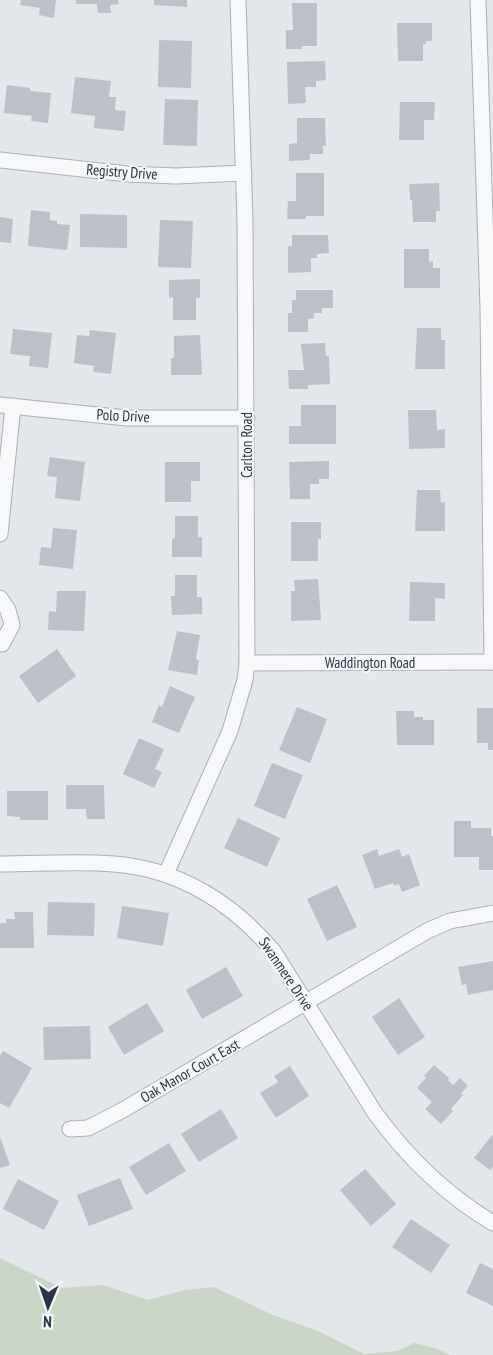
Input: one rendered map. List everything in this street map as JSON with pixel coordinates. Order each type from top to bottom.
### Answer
[{"type":"street","name":"Carlton Road","points":[[165,874],[230,731],[245,680],[247,663],[244,174],[238,0]]},
{"type":"street","points":[[478,0],[489,179],[492,662]]},
{"type":"street","name":"Registry Drive","points":[[0,160],[128,174],[176,176],[244,174]]},
{"type":"street","points":[[0,534],[6,405]]},
{"type":"street","name":"Polo Drive","points":[[6,405],[127,418],[247,418]]},
{"type":"street","points":[[0,598],[8,610],[12,625],[0,644]]},
{"type":"street","name":"Waddington Road","points":[[247,663],[492,662]]},
{"type":"street","name":"Swanmere Drive","points":[[0,864],[113,864],[140,867],[165,874],[211,895],[245,921],[274,952],[391,1135],[435,1180],[493,1222]]},
{"type":"street","name":"Oak Manor Court East","points":[[70,1129],[88,1128],[123,1110],[427,931],[450,921],[493,913]]},
{"type":"green space","points":[[0,1258],[62,1288],[103,1285],[148,1300],[185,1290],[214,1287],[273,1315],[318,1331],[364,1354],[397,1351],[414,1343],[451,1355],[0,1355]]},
{"type":"building","points":[[21,0],[56,0],[54,18],[39,15],[40,8],[20,5]]},
{"type":"building","points":[[76,0],[118,0],[119,4],[110,5],[111,13],[98,13],[97,4],[76,4]]},
{"type":"building","points":[[154,0],[187,0],[187,7],[154,5]]},
{"type":"building","points":[[292,3],[317,3],[317,46],[286,49],[286,30],[293,30]]},
{"type":"building","points":[[397,23],[432,23],[432,41],[426,41],[426,44],[423,44],[423,61],[398,61]]},
{"type":"building","points":[[159,40],[192,41],[191,88],[158,87]]},
{"type":"building","points":[[325,61],[326,80],[316,81],[316,87],[305,87],[306,103],[288,104],[287,62]]},
{"type":"building","points":[[75,77],[111,81],[109,97],[116,97],[115,110],[126,111],[124,131],[94,128],[95,116],[71,113]]},
{"type":"building","points":[[7,85],[51,93],[48,123],[31,121],[32,116],[4,113]]},
{"type":"building","points":[[165,99],[198,100],[197,146],[163,145]]},
{"type":"building","points":[[400,102],[435,102],[434,120],[424,120],[424,140],[399,140]]},
{"type":"building","points":[[297,118],[325,118],[326,146],[323,146],[323,154],[310,154],[310,160],[289,161],[289,144],[297,143]]},
{"type":"building","points":[[296,173],[324,173],[324,216],[287,219],[288,201],[296,201]]},
{"type":"building","points":[[439,183],[440,211],[436,211],[436,222],[413,222],[409,184]]},
{"type":"building","points":[[31,210],[50,212],[50,220],[57,221],[57,224],[70,225],[67,250],[28,246]]},
{"type":"building","points":[[80,214],[127,215],[127,248],[80,247]]},
{"type":"building","points":[[0,217],[13,219],[11,243],[0,242]]},
{"type":"building","points":[[160,220],[193,221],[191,268],[158,267]]},
{"type":"building","points":[[292,235],[328,235],[329,253],[317,254],[317,258],[311,258],[311,272],[288,273],[288,246],[292,246]]},
{"type":"building","points":[[404,249],[429,249],[429,262],[433,261],[433,268],[440,268],[440,288],[404,288]]},
{"type":"building","points":[[200,279],[200,298],[196,298],[196,320],[173,320],[173,297],[169,298],[169,280]]},
{"type":"building","points":[[296,290],[333,290],[333,308],[322,308],[322,313],[314,313],[314,318],[308,319],[308,332],[288,332],[288,313],[292,313],[292,300],[296,300]]},
{"type":"building","points":[[417,328],[441,328],[441,340],[445,340],[445,369],[415,369]]},
{"type":"building","points":[[13,329],[52,333],[48,368],[29,366],[30,356],[10,354]]},
{"type":"building","points":[[90,330],[116,333],[111,374],[93,372],[94,366],[74,363],[77,335],[89,336]]},
{"type":"building","points":[[200,335],[202,375],[171,375],[174,336]]},
{"type":"building","points":[[325,343],[326,356],[329,356],[330,384],[308,385],[308,389],[289,389],[288,370],[304,370],[301,344]]},
{"type":"building","points":[[301,405],[336,405],[336,444],[289,444],[289,426],[301,426]]},
{"type":"building","points":[[408,410],[436,410],[437,430],[445,429],[445,448],[409,449]]},
{"type":"building","points":[[50,457],[85,462],[80,501],[55,498],[57,477],[47,476]]},
{"type":"building","points":[[329,461],[329,479],[319,479],[319,484],[310,484],[310,499],[290,499],[289,462]]},
{"type":"building","points":[[165,462],[200,462],[200,481],[191,481],[191,502],[165,502]]},
{"type":"building","points":[[417,490],[440,490],[441,503],[445,502],[445,531],[415,531]]},
{"type":"building","points":[[175,516],[198,516],[198,537],[202,537],[202,557],[172,557]]},
{"type":"building","points":[[291,522],[321,522],[318,561],[291,561]]},
{"type":"building","points":[[53,528],[77,530],[73,569],[39,565],[41,547],[51,548]]},
{"type":"building","points":[[175,575],[197,575],[197,597],[202,597],[202,614],[172,615],[171,596],[175,596]]},
{"type":"building","points":[[318,579],[321,620],[291,621],[291,591],[295,591],[294,580]]},
{"type":"building","points":[[410,582],[445,583],[445,599],[435,598],[435,621],[409,621]]},
{"type":"building","points":[[57,591],[86,591],[84,631],[48,630],[49,611],[56,612]]},
{"type":"building","points":[[177,631],[200,635],[196,659],[199,660],[197,675],[168,670]]},
{"type":"building","points":[[57,649],[76,676],[38,703],[19,676]]},
{"type":"building","points":[[170,686],[195,697],[179,733],[152,722],[159,705],[162,707]]},
{"type":"building","points":[[297,707],[327,719],[310,763],[279,750]]},
{"type":"building","points":[[477,708],[493,708],[493,750],[488,750],[488,743],[477,743]]},
{"type":"building","points":[[396,711],[414,711],[414,717],[434,720],[434,745],[397,745]]},
{"type":"building","points":[[139,738],[164,749],[155,769],[162,772],[154,788],[123,774]]},
{"type":"building","points":[[272,763],[303,775],[285,819],[254,806]]},
{"type":"building","points":[[66,785],[104,785],[105,819],[87,819],[86,809],[66,809]]},
{"type":"building","points":[[7,791],[48,791],[48,820],[20,820],[20,817],[7,816]]},
{"type":"building","points":[[238,818],[280,838],[267,867],[224,848]]},
{"type":"building","points":[[454,821],[471,821],[471,828],[491,828],[493,870],[479,870],[479,857],[454,857]]},
{"type":"building","points":[[377,849],[379,856],[399,849],[402,857],[409,854],[420,885],[402,892],[399,884],[394,886],[393,883],[375,889],[362,855]]},
{"type":"building","points":[[337,885],[357,927],[327,941],[307,899]]},
{"type":"building","points":[[48,902],[95,903],[94,936],[47,935]]},
{"type":"building","points":[[122,906],[169,913],[163,946],[117,938]]},
{"type":"building","points":[[14,912],[33,912],[34,948],[0,948],[0,923],[6,923],[6,919],[15,919]]},
{"type":"building","points":[[493,961],[493,990],[468,995],[466,984],[462,985],[458,967]]},
{"type":"building","points":[[226,967],[243,996],[202,1019],[186,990]]},
{"type":"building","points":[[399,998],[425,1037],[398,1055],[372,1017]]},
{"type":"building","points":[[147,1003],[164,1031],[124,1055],[108,1027]]},
{"type":"building","points":[[90,1026],[91,1059],[44,1060],[43,1027]]},
{"type":"building","points":[[3,1051],[32,1068],[9,1108],[0,1103],[0,1056]]},
{"type":"building","points":[[434,1065],[449,1078],[448,1080],[453,1085],[460,1078],[468,1086],[451,1109],[453,1111],[441,1124],[425,1109],[432,1102],[417,1088]]},
{"type":"building","points":[[290,1066],[309,1096],[276,1118],[260,1093],[278,1082],[274,1076]]},
{"type":"building","points":[[221,1109],[238,1138],[199,1162],[181,1134]]},
{"type":"building","points":[[493,1134],[493,1167],[490,1170],[474,1158]]},
{"type":"building","points":[[0,1137],[10,1165],[0,1168]]},
{"type":"building","points":[[169,1143],[186,1171],[146,1195],[129,1167]]},
{"type":"building","points":[[365,1169],[396,1204],[371,1226],[340,1190]]},
{"type":"building","points":[[120,1178],[133,1209],[89,1226],[77,1195]]},
{"type":"building","points":[[18,1179],[59,1201],[44,1230],[3,1209]]},
{"type":"building","points":[[411,1219],[450,1245],[431,1273],[392,1247]]},
{"type":"building","points":[[480,1263],[493,1269],[493,1306],[466,1293]]}]
